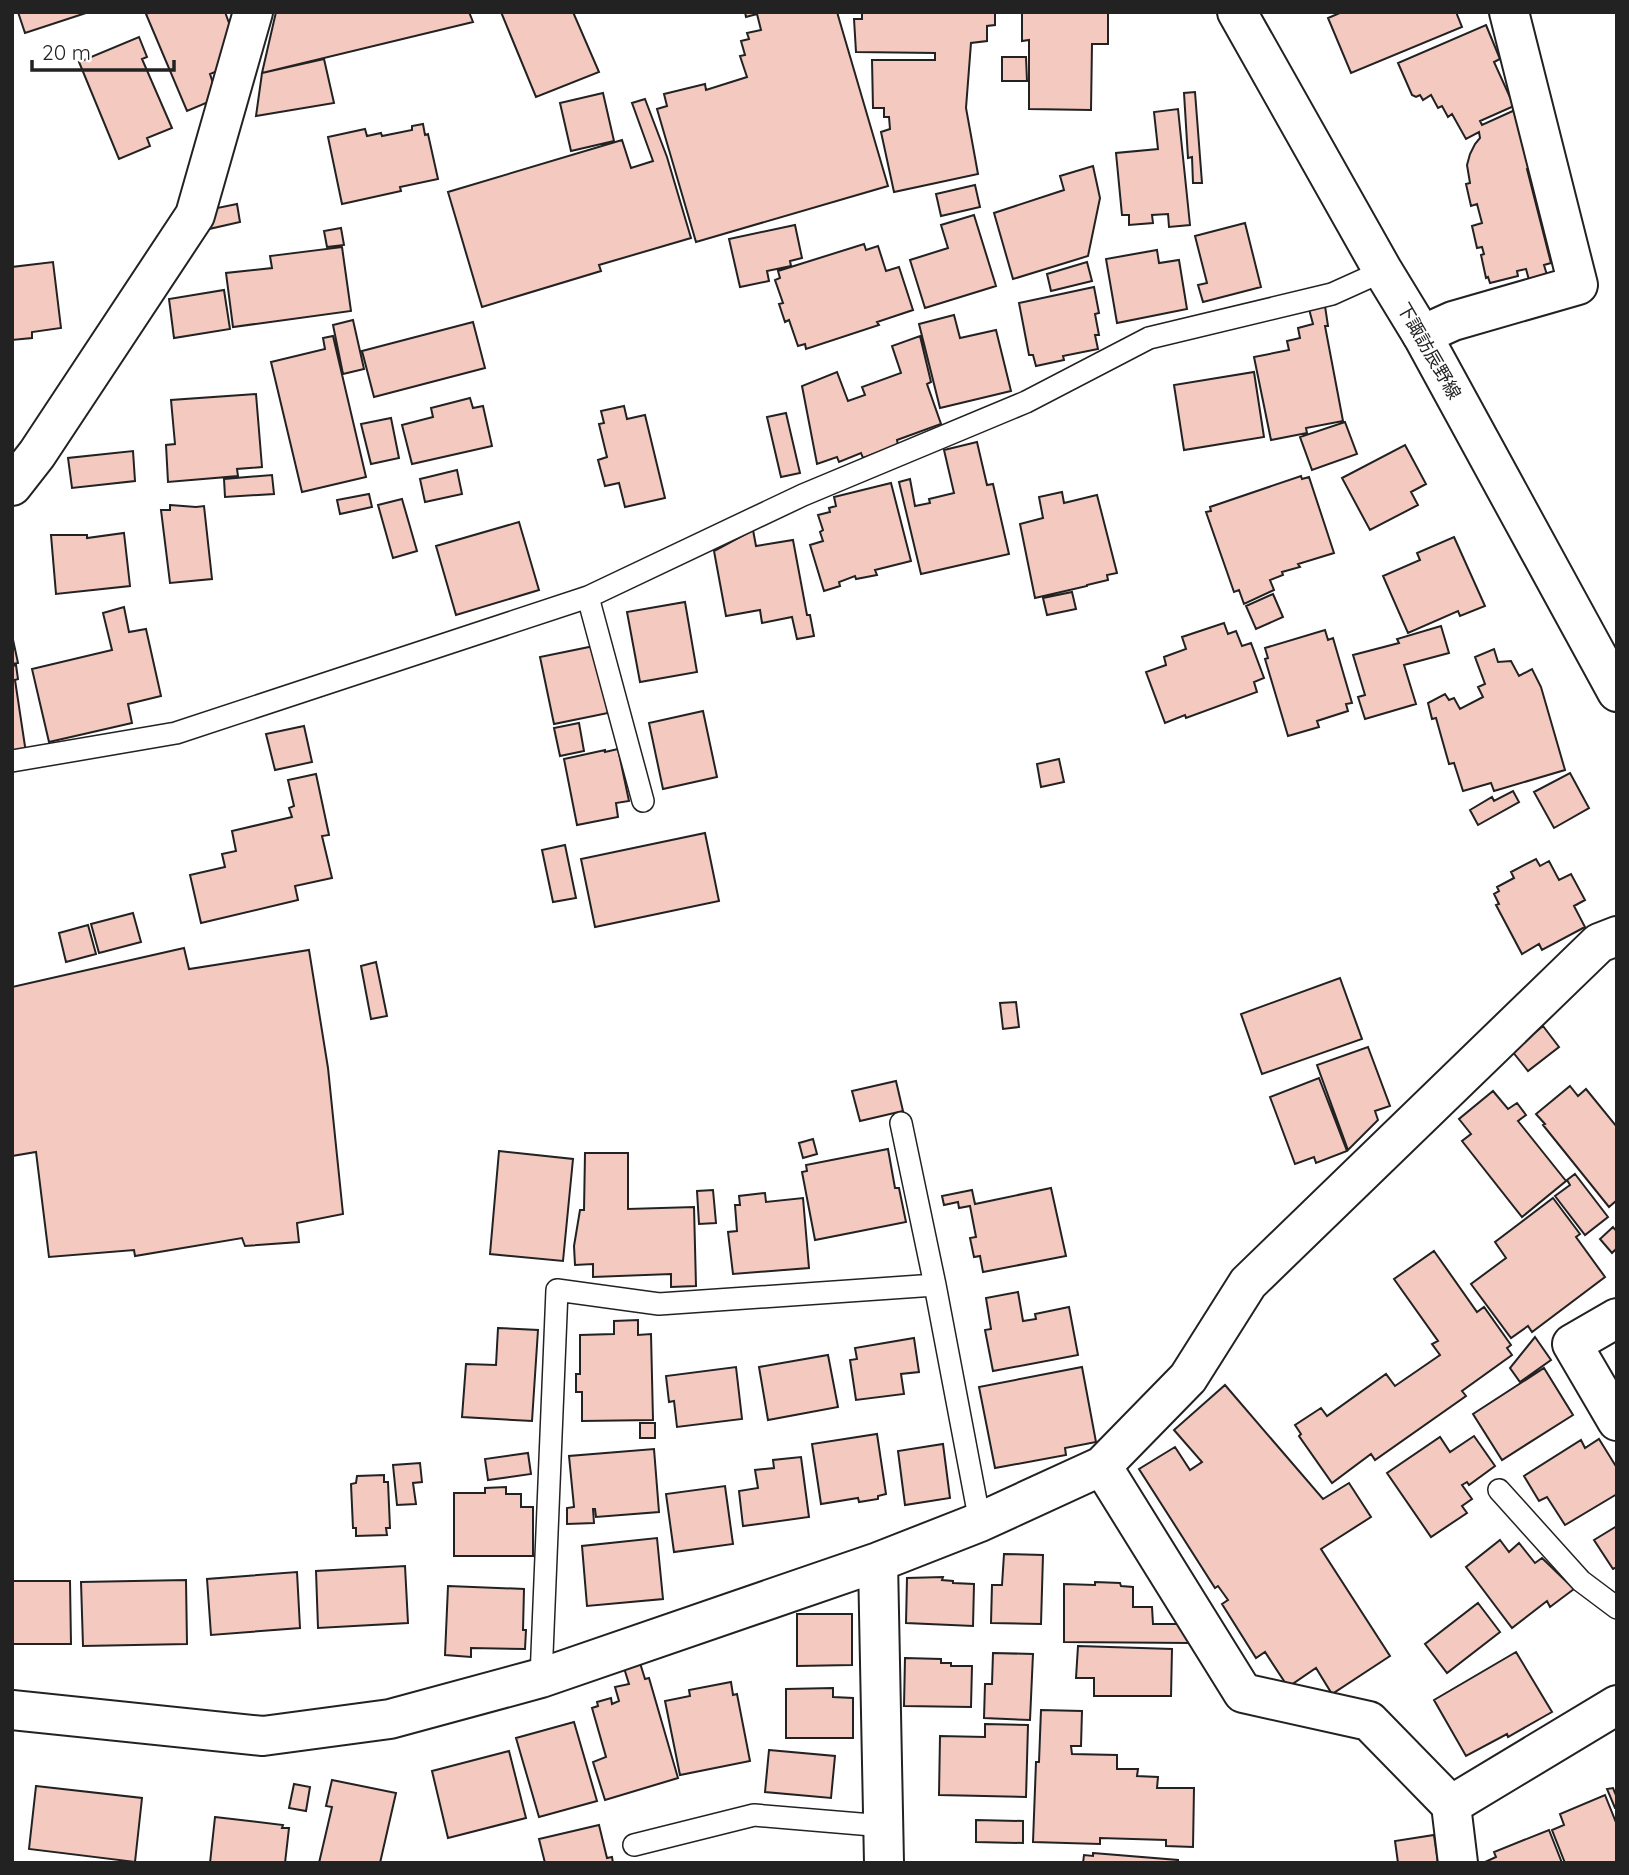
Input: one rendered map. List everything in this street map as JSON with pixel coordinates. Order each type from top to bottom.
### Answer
[{"type":"street","points":[[12,486],[37,454],[195,215],[253,12]]},
{"type":"street","name":"下諏訪辰野線","points":[[1237,12],[1422,335],[1617,692]]},
{"type":"street","points":[[1422,335],[1453,321],[1577,285],[1509,12]]},
{"type":"street","points":[[12,1710],[263,1736],[390,1719],[541,1678],[878,1562],[980,1522],[1102,1466],[1188,1378],[1248,1283],[1599,943],[1617,936]]},
{"type":"street","points":[[1617,1318],[1572,1344],[1617,1421]]},
{"type":"street","points":[[1102,1466],[1243,1693],[1368,1721],[1451,1805],[1458,1863]]},
{"type":"street","points":[[878,1562],[884,1844]]},
{"type":"street","points":[[1451,1805],[1617,1705]]},
{"type":"lane","points":[[12,761],[176,733],[588,597],[803,495],[1026,402],[1149,338],[1332,294],[1383,271]]},
{"type":"lane","points":[[588,597],[643,801]]},
{"type":"lane","points":[[901,1123],[980,1522]]},
{"type":"lane","points":[[541,1678],[557,1290],[659,1304],[935,1285]]},
{"type":"lane","points":[[1499,1490],[1581,1581],[1617,1608]]},
{"type":"lane","points":[[634,1845],[754,1815],[884,1844]]},
{"type":"building","points":[[18,12],[89,12],[25,33]]},
{"type":"building","points":[[225,12],[236,42],[227,67],[210,74],[218,98],[187,111],[146,14]]},
{"type":"building","points":[[276,12],[469,12],[473,22],[262,73]]},
{"type":"building","points":[[501,12],[573,12],[599,72],[536,97]]},
{"type":"building","points":[[745,12],[837,12],[888,186],[696,242],[657,109],[667,106],[664,94],[705,84],[706,90],[747,77],[740,56],[745,55],[741,41],[749,39],[747,33],[761,30],[757,14],[746,17]]},
{"type":"building","points":[[862,12],[995,12],[995,25],[987,26],[987,41],[971,43],[966,108],[978,174],[894,192],[881,132],[890,129],[889,117],[884,117],[884,108],[873,108],[872,60],[935,60],[935,53],[856,52],[854,19],[862,19]]},
{"type":"building","points":[[1022,12],[1108,12],[1108,44],[1092,44],[1091,110],[1029,109],[1029,40],[1022,41]]},
{"type":"building","points":[[1342,12],[1456,12],[1462,27],[1351,73],[1328,18]]},
{"type":"building","points":[[1486,25],[1500,59],[1494,62],[1514,106],[1480,121],[1482,125],[1515,110],[1551,263],[1544,265],[1547,275],[1529,280],[1526,269],[1517,271],[1518,276],[1490,283],[1488,277],[1486,278],[1481,255],[1484,254],[1482,247],[1477,248],[1472,226],[1482,223],[1477,204],[1471,206],[1466,184],[1470,183],[1467,165],[1480,138],[1479,132],[1466,139],[1452,114],[1448,117],[1442,106],[1438,108],[1431,95],[1423,100],[1420,95],[1412,95],[1398,63]]},
{"type":"building","points":[[139,37],[147,57],[142,59],[172,128],[147,138],[150,146],[119,159],[79,62]]},
{"type":"building","points":[[1002,57],[1026,57],[1027,81],[1002,81]]},
{"type":"building","points":[[324,59],[334,103],[256,116],[262,73]]},
{"type":"building","points":[[1195,92],[1202,183],[1193,183],[1192,157],[1188,158],[1184,93]]},
{"type":"building","points":[[603,93],[614,141],[571,151],[560,103]]},
{"type":"building","points":[[645,99],[667,157],[691,238],[599,265],[601,271],[482,307],[448,192],[622,140],[631,168],[653,161],[632,103]]},
{"type":"building","points":[[1178,109],[1190,225],[1169,227],[1168,214],[1152,215],[1153,223],[1129,225],[1129,215],[1122,215],[1116,153],[1158,149],[1154,112]]},
{"type":"building","points":[[423,124],[425,135],[428,134],[438,179],[400,187],[401,191],[342,204],[328,137],[365,129],[367,136],[381,133],[382,136],[412,130],[412,126]]},
{"type":"building","points":[[1093,166],[1100,198],[1088,256],[1013,279],[994,213],[1064,190],[1060,176]]},
{"type":"building","points":[[975,185],[980,207],[941,216],[936,194]]},
{"type":"building","points":[[237,204],[240,222],[209,229],[217,208]]},
{"type":"building","points":[[974,215],[996,286],[925,308],[910,260],[948,248],[941,225]]},
{"type":"building","points":[[1245,223],[1261,287],[1203,302],[1198,285],[1207,283],[1195,236]]},
{"type":"building","points":[[795,225],[802,258],[790,261],[791,266],[767,271],[769,281],[740,287],[729,239]]},
{"type":"building","points":[[341,228],[344,245],[327,247],[324,231]]},
{"type":"building","points":[[864,244],[866,250],[878,246],[886,271],[899,267],[913,310],[877,322],[879,325],[806,349],[805,344],[798,346],[789,320],[785,322],[779,304],[783,303],[775,280],[780,278],[778,271]]},
{"type":"building","points":[[342,247],[351,311],[233,327],[226,273],[272,268],[270,256]]},
{"type":"building","points":[[1157,250],[1159,263],[1179,260],[1187,309],[1117,323],[1106,259]]},
{"type":"building","points":[[53,262],[61,328],[32,332],[32,338],[12,340],[12,267]]},
{"type":"building","points":[[1087,262],[1092,281],[1051,291],[1047,274]]},
{"type":"building","points":[[1094,287],[1099,313],[1095,314],[1099,335],[1095,335],[1098,349],[1063,356],[1064,360],[1036,366],[1033,355],[1029,355],[1019,303]]},
{"type":"building","points":[[224,290],[230,329],[174,338],[169,299]]},
{"type":"building","points":[[1325,306],[1328,326],[1325,326],[1343,421],[1306,428],[1307,433],[1271,440],[1254,357],[1289,350],[1287,341],[1300,338],[1298,328],[1313,324],[1309,309]]},
{"type":"building","points":[[954,315],[960,338],[996,330],[1011,391],[940,408],[919,324]]},
{"type":"building","points":[[353,320],[364,369],[343,374],[333,325]]},
{"type":"building","points":[[473,322],[485,368],[374,397],[362,351]]},
{"type":"building","points":[[333,336],[366,477],[302,492],[271,362],[325,349],[323,338]]},
{"type":"building","points":[[920,336],[931,382],[927,384],[941,424],[897,440],[898,445],[863,458],[861,453],[839,462],[837,457],[817,464],[802,386],[837,372],[848,401],[865,395],[862,387],[901,373],[892,346]]},
{"type":"building","points":[[1254,372],[1264,437],[1184,450],[1174,385]]},
{"type":"building","points":[[256,394],[262,467],[237,469],[238,476],[168,482],[166,445],[175,444],[171,400]]},
{"type":"building","points":[[470,398],[473,408],[483,406],[492,446],[412,464],[402,425],[433,417],[431,408]]},
{"type":"building","points":[[624,406],[627,419],[645,415],[665,498],[625,507],[619,483],[605,486],[598,460],[607,457],[599,424],[604,423],[601,411]]},
{"type":"building","points":[[786,413],[800,473],[781,477],[767,417]]},
{"type":"building","points":[[391,418],[399,458],[371,464],[361,424]]},
{"type":"building","points":[[1345,422],[1357,454],[1312,470],[1300,437]]},
{"type":"building","points":[[977,442],[987,485],[993,484],[1009,554],[921,574],[899,482],[910,479],[915,506],[930,503],[929,499],[954,493],[944,450]]},
{"type":"building","points":[[1405,445],[1426,484],[1411,492],[1418,505],[1370,530],[1342,478]]},
{"type":"building","points":[[133,451],[135,481],[72,488],[68,458]]},
{"type":"building","points":[[457,470],[462,494],[425,502],[420,479]]},
{"type":"building","points":[[272,475],[274,494],[225,497],[224,479]]},
{"type":"building","points":[[1301,476],[1302,479],[1309,477],[1334,553],[1282,572],[1283,575],[1270,580],[1274,590],[1244,604],[1239,590],[1234,592],[1206,512],[1211,511],[1210,507]]},
{"type":"building","points":[[891,483],[911,561],[875,570],[877,575],[856,579],[855,576],[839,582],[840,586],[824,591],[810,545],[823,541],[818,515],[830,512],[829,508],[836,506],[834,497]]},
{"type":"building","points":[[1062,492],[1064,503],[1097,495],[1117,573],[1107,575],[1108,580],[1035,598],[1020,524],[1043,518],[1039,497]]},
{"type":"building","points":[[369,494],[372,507],[340,514],[337,500]]},
{"type":"building","points":[[402,499],[417,551],[393,558],[378,505]]},
{"type":"building","points":[[170,505],[204,506],[212,579],[170,583],[161,510],[170,510]]},
{"type":"building","points":[[519,522],[539,590],[456,615],[436,546]]},
{"type":"building","points":[[753,530],[756,546],[793,540],[807,615],[810,615],[814,636],[797,639],[792,617],[762,623],[760,610],[726,616],[714,551]]},
{"type":"building","points":[[124,533],[130,586],[56,594],[51,535],[87,535],[87,538]]},
{"type":"building","points":[[1454,537],[1485,606],[1460,616],[1458,611],[1408,633],[1383,576],[1420,560],[1417,553]]},
{"type":"building","points":[[1072,592],[1076,609],[1047,615],[1043,598]]},
{"type":"building","points":[[1273,594],[1283,617],[1256,629],[1246,606]]},
{"type":"building","points":[[685,602],[697,672],[640,682],[627,612]]},
{"type":"building","points":[[124,607],[129,632],[146,629],[161,696],[128,704],[132,723],[49,742],[32,669],[112,650],[103,613]]},
{"type":"building","points":[[1224,623],[1228,634],[1236,631],[1242,646],[1251,643],[1264,678],[1254,682],[1257,692],[1165,723],[1146,672],[1166,665],[1164,657],[1186,649],[1182,637]]},
{"type":"building","points":[[1441,626],[1449,653],[1404,665],[1416,704],[1365,719],[1358,697],[1365,695],[1353,655],[1399,643],[1397,639]]},
{"type":"building","points":[[1325,630],[1328,640],[1333,638],[1352,703],[1346,704],[1348,711],[1317,721],[1319,727],[1288,736],[1265,659],[1268,658],[1265,648]]},
{"type":"building","points":[[12,635],[18,663],[12,664]]},
{"type":"building","points":[[594,646],[608,713],[554,724],[540,657]]},
{"type":"building","points":[[1494,649],[1498,662],[1511,661],[1519,676],[1532,669],[1541,687],[1565,770],[1494,791],[1491,783],[1463,791],[1454,763],[1449,764],[1436,718],[1432,719],[1428,703],[1445,694],[1449,700],[1454,698],[1460,709],[1483,697],[1478,687],[1485,684],[1475,657]]},
{"type":"building","points":[[16,665],[18,679],[15,680],[26,753],[12,755],[12,666]]},
{"type":"building","points":[[703,711],[717,777],[663,789],[649,723]]},
{"type":"building","points":[[579,723],[584,751],[560,756],[554,728]]},
{"type":"building","points":[[304,726],[312,762],[275,770],[266,734]]},
{"type":"building","points":[[618,749],[629,801],[616,803],[618,817],[577,825],[564,759]]},
{"type":"building","points":[[1059,759],[1064,782],[1041,787],[1037,764]]},
{"type":"building","points":[[1570,773],[1589,808],[1554,828],[1534,792]]},
{"type":"building","points":[[316,774],[329,835],[322,836],[332,878],[295,886],[298,900],[201,923],[190,875],[225,867],[222,854],[236,851],[232,831],[292,817],[289,808],[294,806],[288,780]]},
{"type":"building","points":[[1513,791],[1519,802],[1478,825],[1470,810],[1492,797],[1494,801]]},
{"type":"building","points":[[705,833],[719,901],[595,927],[581,859]]},
{"type":"building","points":[[565,845],[576,898],[553,902],[542,850]]},
{"type":"building","points":[[1536,859],[1540,866],[1549,861],[1559,880],[1571,874],[1585,900],[1574,906],[1585,927],[1542,950],[1539,944],[1522,954],[1496,905],[1499,904],[1494,894],[1499,891],[1497,887],[1514,878],[1511,872]]},
{"type":"building","points":[[133,913],[141,942],[99,953],[91,924]]},
{"type":"building","points":[[88,925],[96,954],[66,962],[59,933]]},
{"type":"building","points":[[184,948],[189,969],[309,950],[328,1068],[343,1214],[297,1223],[299,1242],[245,1246],[242,1238],[135,1256],[134,1250],[49,1257],[36,1152],[12,1156],[12,987]]},
{"type":"building","points":[[376,962],[387,1016],[371,1019],[361,966]]},
{"type":"building","points":[[1340,978],[1362,1039],[1262,1074],[1241,1014]]},
{"type":"building","points":[[1016,1002],[1019,1027],[1003,1029],[1000,1003]]},
{"type":"building","points":[[1543,1026],[1559,1047],[1528,1071],[1512,1051]]},
{"type":"building","points":[[1368,1047],[1390,1106],[1375,1111],[1378,1120],[1348,1150],[1317,1065]]},
{"type":"building","points":[[1319,1078],[1347,1151],[1316,1163],[1314,1157],[1295,1164],[1270,1097]]},
{"type":"building","points":[[896,1081],[903,1111],[860,1121],[852,1091]]},
{"type":"building","points":[[1570,1086],[1578,1096],[1586,1089],[1617,1127],[1617,1200],[1609,1207],[1536,1114]]},
{"type":"building","points":[[1493,1091],[1508,1109],[1517,1103],[1526,1115],[1518,1121],[1566,1181],[1522,1217],[1462,1141],[1471,1134],[1459,1119]]},
{"type":"building","points":[[813,1139],[817,1154],[803,1158],[799,1143]]},
{"type":"building","points":[[888,1149],[895,1188],[899,1188],[906,1222],[815,1240],[802,1172],[807,1171],[806,1165]]},
{"type":"building","points":[[499,1151],[573,1159],[563,1261],[490,1254]]},
{"type":"building","points":[[585,1153],[628,1153],[628,1209],[694,1207],[696,1286],[671,1287],[671,1274],[593,1277],[593,1264],[575,1265],[574,1246],[580,1210],[584,1210]]},
{"type":"building","points":[[1575,1174],[1608,1217],[1585,1235],[1555,1196],[1570,1185],[1567,1180]]},
{"type":"building","points":[[1051,1188],[1066,1256],[983,1272],[980,1256],[974,1257],[970,1238],[976,1237],[970,1206],[959,1208],[958,1202],[944,1205],[942,1196],[972,1190],[975,1204]]},
{"type":"building","points":[[713,1190],[716,1223],[699,1224],[697,1191]]},
{"type":"building","points":[[765,1193],[766,1202],[803,1198],[809,1268],[733,1274],[728,1232],[737,1231],[735,1205],[740,1205],[739,1196]]},
{"type":"building","points":[[1553,1198],[1580,1234],[1576,1237],[1605,1277],[1532,1332],[1528,1326],[1511,1338],[1471,1284],[1506,1258],[1495,1242]]},
{"type":"building","points":[[1613,1227],[1617,1232],[1617,1248],[1612,1253],[1600,1239]]},
{"type":"building","points":[[1434,1251],[1477,1312],[1484,1307],[1511,1345],[1507,1348],[1512,1355],[1462,1391],[1466,1396],[1375,1460],[1371,1454],[1332,1483],[1299,1436],[1301,1434],[1295,1425],[1321,1408],[1327,1416],[1386,1374],[1395,1386],[1440,1355],[1432,1344],[1438,1341],[1394,1279]]},
{"type":"building","points":[[1018,1292],[1023,1321],[1036,1319],[1035,1314],[1069,1307],[1078,1355],[993,1371],[985,1330],[991,1329],[986,1298]]},
{"type":"building","points":[[638,1320],[638,1335],[651,1334],[653,1420],[582,1421],[582,1392],[576,1392],[576,1374],[580,1374],[580,1335],[614,1334],[614,1321]]},
{"type":"building","points":[[498,1328],[538,1330],[532,1421],[462,1417],[466,1364],[496,1365]]},
{"type":"building","points":[[1535,1337],[1551,1360],[1520,1382],[1510,1368]]},
{"type":"building","points":[[914,1338],[919,1372],[901,1374],[904,1394],[856,1400],[850,1360],[857,1359],[855,1348]]},
{"type":"building","points":[[828,1355],[838,1407],[768,1420],[759,1367]]},
{"type":"building","points":[[736,1367],[742,1419],[677,1427],[674,1401],[669,1402],[666,1376]]},
{"type":"building","points":[[1082,1367],[1096,1442],[1065,1448],[1066,1455],[995,1468],[979,1387]]},
{"type":"building","points":[[1544,1368],[1573,1415],[1502,1460],[1473,1414]]},
{"type":"building","points":[[1225,1385],[1323,1499],[1349,1483],[1371,1517],[1321,1549],[1390,1656],[1332,1694],[1316,1668],[1288,1687],[1265,1652],[1256,1658],[1222,1604],[1228,1600],[1218,1586],[1215,1588],[1139,1469],[1175,1447],[1190,1470],[1202,1462],[1174,1430]]},
{"type":"building","points":[[640,1423],[655,1423],[655,1438],[640,1438]]},
{"type":"building","points":[[877,1434],[886,1494],[878,1496],[878,1499],[859,1502],[858,1498],[821,1504],[812,1444]]},
{"type":"building","points":[[1474,1436],[1495,1466],[1469,1485],[1467,1482],[1462,1485],[1472,1499],[1462,1506],[1467,1513],[1431,1537],[1387,1473],[1440,1437],[1450,1452]]},
{"type":"building","points":[[1599,1439],[1617,1468],[1617,1494],[1565,1525],[1547,1497],[1539,1501],[1524,1476],[1581,1440],[1585,1448]]},
{"type":"building","points":[[943,1444],[950,1498],[905,1505],[898,1451]]},
{"type":"building","points":[[654,1449],[659,1512],[596,1517],[593,1509],[594,1523],[567,1524],[567,1508],[574,1507],[569,1456]]},
{"type":"building","points":[[528,1453],[531,1474],[488,1480],[485,1459]]},
{"type":"building","points":[[801,1457],[809,1517],[743,1526],[739,1491],[758,1488],[755,1470],[774,1468],[773,1460]]},
{"type":"building","points":[[420,1463],[422,1482],[413,1483],[416,1504],[397,1505],[393,1465]]},
{"type":"building","points":[[384,1475],[384,1482],[388,1482],[390,1528],[386,1528],[387,1535],[356,1536],[356,1528],[353,1528],[351,1484],[356,1483],[357,1476]]},
{"type":"building","points":[[725,1486],[733,1544],[674,1552],[666,1494]]},
{"type":"building","points":[[506,1487],[506,1494],[521,1494],[521,1507],[533,1507],[533,1556],[454,1556],[454,1493],[485,1493],[485,1488]]},
{"type":"building","points":[[1617,1526],[1617,1567],[1613,1569],[1594,1540]]},
{"type":"building","points":[[657,1538],[663,1599],[587,1606],[582,1546]]},
{"type":"building","points":[[1500,1540],[1509,1552],[1519,1543],[1535,1563],[1542,1558],[1574,1589],[1550,1607],[1547,1601],[1512,1628],[1466,1567]]},
{"type":"building","points":[[1004,1554],[1043,1555],[1041,1624],[991,1623],[992,1585],[1002,1585]]},
{"type":"building","points":[[405,1566],[408,1623],[318,1628],[316,1571]]},
{"type":"building","points":[[297,1572],[300,1628],[211,1635],[207,1579]]},
{"type":"building","points":[[943,1577],[942,1580],[953,1583],[974,1584],[973,1626],[906,1623],[907,1578]]},
{"type":"building","points":[[186,1580],[187,1644],[83,1646],[81,1582]]},
{"type":"building","points":[[12,1581],[70,1581],[71,1644],[12,1644]]},
{"type":"building","points":[[1095,1582],[1120,1583],[1121,1586],[1133,1587],[1133,1607],[1152,1607],[1153,1624],[1189,1624],[1189,1643],[1064,1642],[1064,1584],[1095,1585]]},
{"type":"building","points":[[448,1586],[524,1589],[525,1649],[471,1648],[471,1657],[445,1655]]},
{"type":"building","points":[[1478,1603],[1500,1632],[1447,1673],[1425,1644]]},
{"type":"building","points":[[797,1614],[852,1614],[852,1665],[797,1666]]},
{"type":"building","points":[[1078,1646],[1172,1649],[1171,1696],[1094,1696],[1094,1678],[1076,1678]]},
{"type":"building","points":[[1516,1652],[1552,1712],[1508,1737],[1507,1734],[1466,1756],[1434,1700]]},
{"type":"building","points":[[993,1653],[1033,1654],[1030,1720],[984,1718],[985,1684],[992,1684]]},
{"type":"building","points":[[905,1658],[941,1659],[941,1663],[951,1663],[951,1666],[972,1666],[971,1707],[904,1706]]},
{"type":"building","points":[[640,1663],[645,1679],[649,1678],[678,1778],[605,1800],[593,1762],[606,1757],[592,1708],[598,1706],[597,1702],[611,1698],[612,1704],[619,1701],[615,1687],[629,1684],[624,1668]]},
{"type":"building","points":[[731,1682],[733,1695],[737,1694],[750,1761],[680,1775],[665,1701],[690,1696],[689,1690]]},
{"type":"building","points":[[833,1688],[833,1697],[853,1698],[853,1738],[786,1738],[786,1689]]},
{"type":"building","points":[[1041,1710],[1082,1711],[1081,1746],[1071,1746],[1072,1754],[1117,1755],[1117,1769],[1138,1769],[1137,1776],[1158,1777],[1157,1788],[1194,1788],[1193,1847],[1166,1846],[1166,1840],[1100,1838],[1100,1844],[1033,1842]]},
{"type":"building","points":[[574,1722],[597,1801],[539,1817],[516,1738]]},
{"type":"building","points":[[985,1724],[1028,1725],[1026,1797],[939,1795],[940,1736],[985,1737]]},
{"type":"building","points":[[769,1750],[835,1756],[831,1798],[765,1792]]},
{"type":"building","points":[[509,1751],[526,1818],[448,1838],[432,1771]]},
{"type":"building","points":[[332,1780],[396,1793],[380,1863],[319,1863],[332,1807],[326,1806]]},
{"type":"building","points":[[294,1784],[310,1787],[306,1811],[289,1808]]},
{"type":"building","points":[[36,1786],[142,1798],[135,1862],[29,1849]]},
{"type":"building","points":[[1613,1788],[1617,1798],[1617,1808],[1607,1789]]},
{"type":"building","points":[[1605,1795],[1617,1825],[1617,1863],[1565,1863],[1552,1830],[1564,1825],[1560,1814]]},
{"type":"building","points":[[215,1817],[289,1828],[285,1863],[210,1863]]},
{"type":"building","points":[[976,1820],[1023,1821],[1023,1843],[976,1842]]},
{"type":"building","points":[[599,1825],[607,1858],[612,1857],[613,1863],[545,1863],[539,1839]]},
{"type":"building","points":[[1549,1830],[1562,1863],[1483,1863],[1496,1857],[1494,1852]]},
{"type":"building","points":[[1434,1835],[1438,1863],[1398,1863],[1395,1841]]},
{"type":"building","points":[[1093,1853],[1178,1860],[1178,1863],[1083,1863],[1084,1855],[1093,1856]]}]
